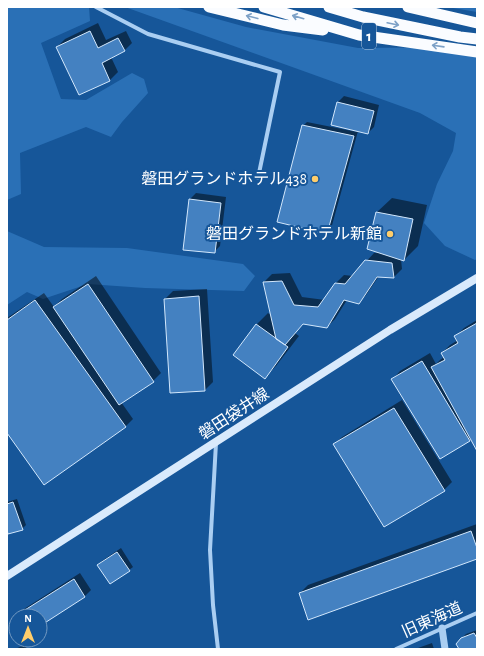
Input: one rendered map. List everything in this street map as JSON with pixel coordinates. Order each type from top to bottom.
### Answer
[{"type":"highway","points":[[209,7],[283,25],[359,35]]},
{"type":"highway","name":"1","points":[[264,7],[359,35],[477,52]]},
{"type":"highway","name":"1","points":[[329,7],[363,17],[460,37],[477,39]]},
{"type":"highway","points":[[408,7],[477,23]]},
{"type":"main road","name":"磐田袋井線","points":[[7,576],[390,330],[477,278]]},
{"type":"street","points":[[96,7],[148,34],[280,72],[258,178]]},
{"type":"street","points":[[216,442],[210,550],[213,605],[218,649]]},
{"type":"street","name":"旧東海道","points":[[396,649],[477,613]]},
{"type":"street","points":[[442,628],[445,649]]},
{"type":"shaded area","points":[[7,7],[89,7],[90,21],[41,43],[61,99],[86,100],[132,73],[144,79],[148,93],[122,122],[111,137],[86,127],[20,153],[21,194],[7,200]]},
{"type":"shaded area","points":[[125,7],[174,7],[246,27],[358,48],[477,47],[477,259],[475,260],[445,246],[424,223],[437,184],[453,151],[456,133],[420,113]]},
{"type":"shaded area","points":[[447,7],[477,7],[477,12]]},
{"type":"shaded area","points":[[7,231],[44,247],[127,248],[243,264],[255,276],[244,291],[145,288],[88,284],[43,299],[27,292],[7,305]]},
{"type":"building","points":[[90,31],[98,48],[118,38],[125,51],[102,63],[110,81],[79,95],[56,47]]},
{"type":"building","points":[[337,102],[374,111],[368,134],[331,125]]},
{"type":"building","name":"磐田グランドホテル438","points":[[302,125],[354,136],[327,234],[277,222]]},
{"type":"building","points":[[189,199],[221,203],[215,253],[183,250]]},
{"type":"building","name":"磐田グランドホテル新館","points":[[376,212],[413,219],[404,261],[367,249]]},
{"type":"building","points":[[365,260],[392,263],[394,278],[377,277],[359,304],[344,300],[327,328],[303,324],[285,345],[276,339],[263,282],[282,281],[294,305],[318,307],[335,283],[345,284]]},
{"type":"building","points":[[88,284],[154,382],[119,405],[53,307]]},
{"type":"building","points":[[199,296],[205,391],[170,393],[164,299]]},
{"type":"building","points":[[35,300],[126,427],[44,485],[7,433],[7,320]]},
{"type":"building","points":[[477,323],[477,451],[431,367],[445,360],[441,353],[458,343],[454,336]]},
{"type":"building","points":[[256,324],[288,347],[265,379],[233,355]]},
{"type":"building","points":[[422,361],[470,441],[440,459],[391,379]]},
{"type":"building","points":[[394,408],[445,491],[384,527],[333,444]]},
{"type":"building","points":[[13,502],[23,530],[8,534],[7,504]]},
{"type":"building","points":[[471,531],[477,548],[477,559],[308,620],[299,593]]},
{"type":"building","points":[[117,552],[130,571],[110,584],[97,565]]},
{"type":"building","points":[[74,579],[85,597],[48,621],[48,608],[28,608]]},
{"type":"building","points":[[474,633],[477,638],[477,649],[459,649],[456,644],[461,638]]},
{"type":"place","name":"磐田グランドホテル438","points":[[315,179]]},
{"type":"place","name":"磐田グランドホテル新館","points":[[390,234]]}]
